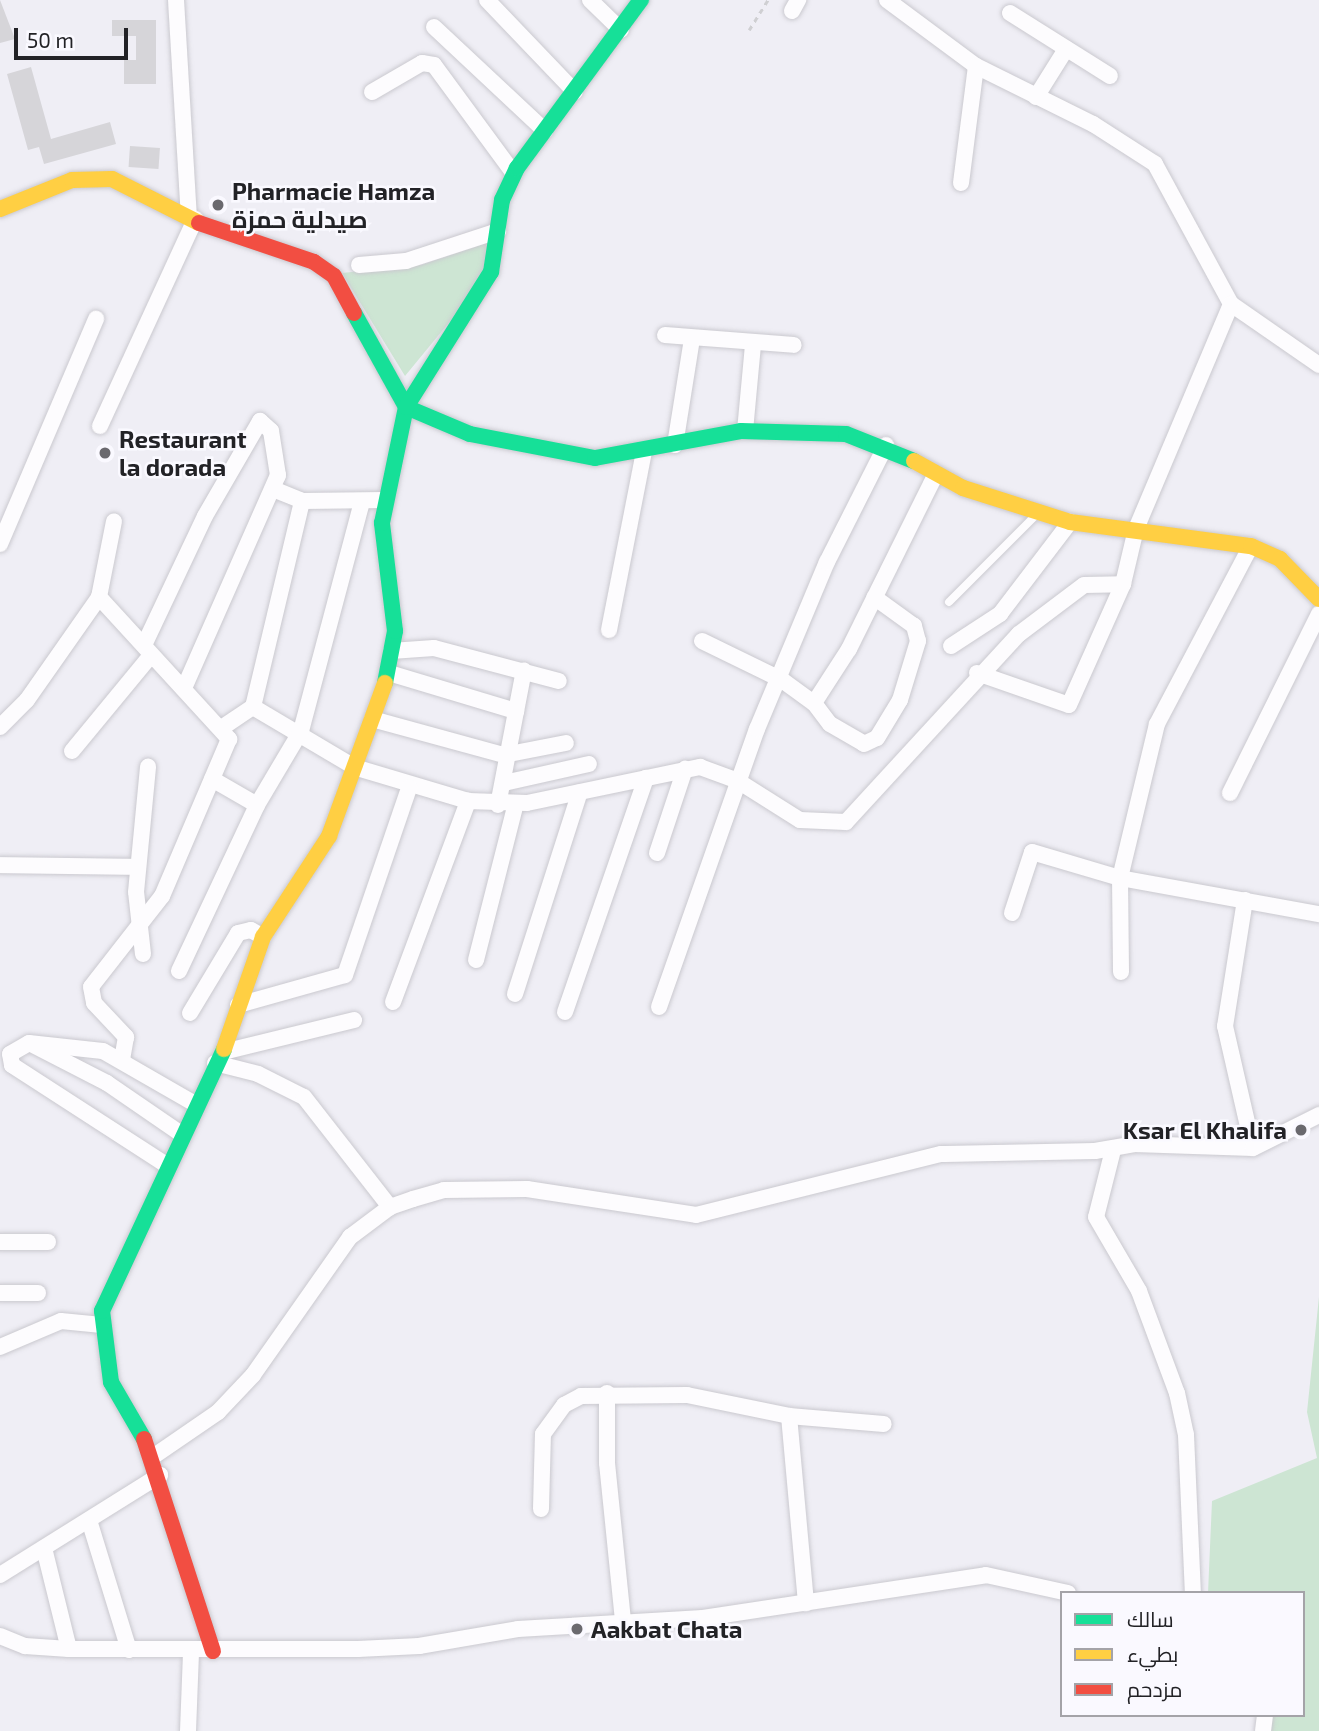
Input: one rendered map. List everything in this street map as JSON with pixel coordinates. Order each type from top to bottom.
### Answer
[{"type":"street","points":[[100,426],[192,217],[176,0]]},
{"type":"street","points":[[487,0],[575,92]]},
{"type":"street","points":[[590,0],[621,30]]},
{"type":"street","points":[[213,1651],[154,1456],[111,1382],[102,1311],[219,1058],[263,937],[329,836],[389,673],[395,631],[384,500],[406,407],[429,361],[484,289],[514,174],[641,0]]},
{"type":"street","points":[[887,0],[976,66],[1155,164],[1231,304],[1319,365]]},
{"type":"street","points":[[1010,13],[1110,76]]},
{"type":"street","points":[[434,27],[545,131]]},
{"type":"street","points":[[1036,97],[1066,49]]},
{"type":"street","points":[[372,92],[422,63],[434,65],[514,174]]},
{"type":"street","points":[[961,183],[976,66]]},
{"type":"street","points":[[0,209],[45,187],[94,176],[252,245],[314,262],[334,276],[406,407],[470,434],[536,449],[595,458],[644,452],[745,431],[846,434],[886,445],[936,474],[1038,513],[1070,522],[1251,546],[1280,559],[1318,594]]},
{"type":"street","points":[[359,265],[406,261],[498,231]]},
{"type":"street","points":[[977,673],[1069,705],[1123,584],[1136,529],[1231,304]]},
{"type":"street","points":[[0,544],[7,512],[96,319]]},
{"type":"street","points":[[666,335],[753,344],[794,345]]},
{"type":"street","points":[[675,445],[692,339]]},
{"type":"street","points":[[745,431],[753,344]]},
{"type":"street","points":[[72,751],[148,649],[256,420],[271,431],[278,456],[273,489],[184,688]]},
{"type":"street","points":[[659,1007],[738,781],[782,681],[827,562],[886,445]]},
{"type":"street","points":[[609,630],[644,452]]},
{"type":"street","points":[[814,703],[874,597],[936,474]]},
{"type":"street","points":[[273,489],[302,501],[384,500]]},
{"type":"street","points":[[223,727],[253,707],[302,501]]},
{"type":"street","points":[[179,971],[257,805],[301,731],[362,501]]},
{"type":"street","points":[[0,727],[27,700],[99,597],[114,521]]},
{"type":"street","points":[[951,646],[1000,614],[1070,522]]},
{"type":"street","points":[[1121,972],[1120,878],[1157,724],[1251,546]]},
{"type":"street","points":[[253,707],[301,731],[354,767],[409,788],[468,801],[498,805],[516,803],[685,769],[709,769],[738,781],[800,820],[846,822],[890,780],[977,673],[1084,585],[1123,584]]},
{"type":"street","points":[[99,597],[223,727],[229,739],[162,896],[90,997],[126,1037],[122,1060]]},
{"type":"street","points":[[702,641],[782,681],[814,703],[830,724],[864,744],[877,738],[900,700],[918,641],[914,626],[874,597]]},
{"type":"street","points":[[1230,793],[1319,614]]},
{"type":"street","points":[[391,651],[434,648],[559,681]]},
{"type":"street","points":[[498,805],[504,783],[504,755],[524,670]]},
{"type":"street","points":[[389,673],[516,711]]},
{"type":"street","points":[[372,719],[504,755],[566,743]]},
{"type":"street","points":[[504,783],[589,764]]},
{"type":"street","points":[[143,954],[137,930],[137,867],[148,767]]},
{"type":"street","points":[[657,853],[685,769]]},
{"type":"street","points":[[565,1012],[646,778]]},
{"type":"street","points":[[212,779],[257,805]]},
{"type":"street","points":[[238,1004],[345,975],[409,788]]},
{"type":"street","points":[[515,994],[580,792]]},
{"type":"street","points":[[393,1002],[468,801]]},
{"type":"street","points":[[477,960],[516,803]]},
{"type":"street","points":[[1012,913],[1032,852],[1120,878],[1319,914]]},
{"type":"street","points":[[0,864],[137,867]]},
{"type":"street","points":[[1245,900],[1225,1027],[1253,1148]]},
{"type":"street","points":[[190,1013],[238,933],[251,930],[263,937]]},
{"type":"street","points":[[219,1058],[354,1020]]},
{"type":"street","points":[[29,1043],[107,1083],[184,1136]]},
{"type":"street","points":[[169,1166],[12,1065],[10,1054],[29,1043],[73,1045],[122,1060],[197,1105]]},
{"type":"street","points":[[219,1058],[304,1097],[390,1207]]},
{"type":"street","points":[[154,1456],[218,1412],[253,1375],[350,1237],[390,1207],[444,1190],[527,1189],[696,1215],[941,1154],[1112,1150],[1134,1144],[1253,1148],[1319,1115]]},
{"type":"street","points":[[1112,1150],[1096,1217],[1139,1291],[1177,1393],[1191,1497],[1190,1591]]},
{"type":"street","points":[[0,1242],[48,1242]]},
{"type":"street","points":[[0,1293],[38,1293]]},
{"type":"street","points":[[0,1347],[61,1321],[102,1325]]},
{"type":"street","points":[[607,1393],[607,1463],[623,1621]]},
{"type":"street","points":[[541,1509],[537,1452],[552,1418],[581,1396],[607,1393],[687,1395],[789,1416],[884,1424]]},
{"type":"street","points":[[789,1416],[806,1603]]},
{"type":"street","points":[[0,1575],[160,1475]]},
{"type":"street","points":[[89,1520],[129,1650]]},
{"type":"street","points":[[44,1549],[69,1649]]},
{"type":"street","points":[[0,1636],[25,1646],[191,1653],[419,1646],[623,1621],[703,1618],[986,1575],[1060,1591]]},
{"type":"street","points":[[188,1731],[191,1653]]},
{"type":"lane","points":[[949,602],[1038,513]]},
{"type":"path","points":[[748,30],[768,0]]},
{"type":"green space","points":[[490,242],[479,286],[405,376],[342,273],[421,265]]},
{"type":"green space","points":[[1319,1297],[1319,1731],[1270,1731],[1268,1717],[1305,1717],[1305,1591],[1208,1591],[1212,1501],[1317,1458],[1307,1412]]},
{"type":"building","points":[[0,0],[15,39],[0,43]]},
{"type":"building","points":[[112,20],[156,20],[156,84],[124,84],[124,60],[136,60],[136,36],[112,36]]},
{"type":"building","points":[[31,67],[51,139],[110,122],[116,144],[44,164],[39,147],[28,150],[7,74]]},
{"type":"building","points":[[130,146],[160,148],[158,169],[129,167]]},
{"type":"traffic: fast","points":[[385,683],[395,631],[382,523],[406,407],[491,272],[502,200],[517,168],[641,0]]},
{"type":"traffic: fast","points":[[354,313],[406,407],[470,434],[595,458],[741,431],[846,434],[914,461]]},
{"type":"traffic: fast","points":[[144,1439],[111,1382],[102,1311],[224,1049]]},
{"type":"traffic: slow","points":[[0,209],[72,180],[112,179],[199,223]]},
{"type":"traffic: slow","points":[[914,461],[963,488],[1070,522],[1251,546],[1280,559],[1319,599]]},
{"type":"traffic: slow","points":[[224,1049],[263,937],[329,836],[385,683]]},
{"type":"traffic: jam","points":[[199,223],[314,262],[334,276],[354,313]]},
{"type":"traffic: jam","points":[[144,1439],[213,1651]]},
{"type":"place","name":"Pharmacie Hamza صيدلية حمزة","points":[[218,205]]},
{"type":"place","name":"Restaurant la dorada","points":[[105,453]]},
{"type":"place","name":"Ksar El Khalifa","points":[[1301,1130]]},
{"type":"place","name":"Aakbat Chata","points":[[577,1629]]}]
